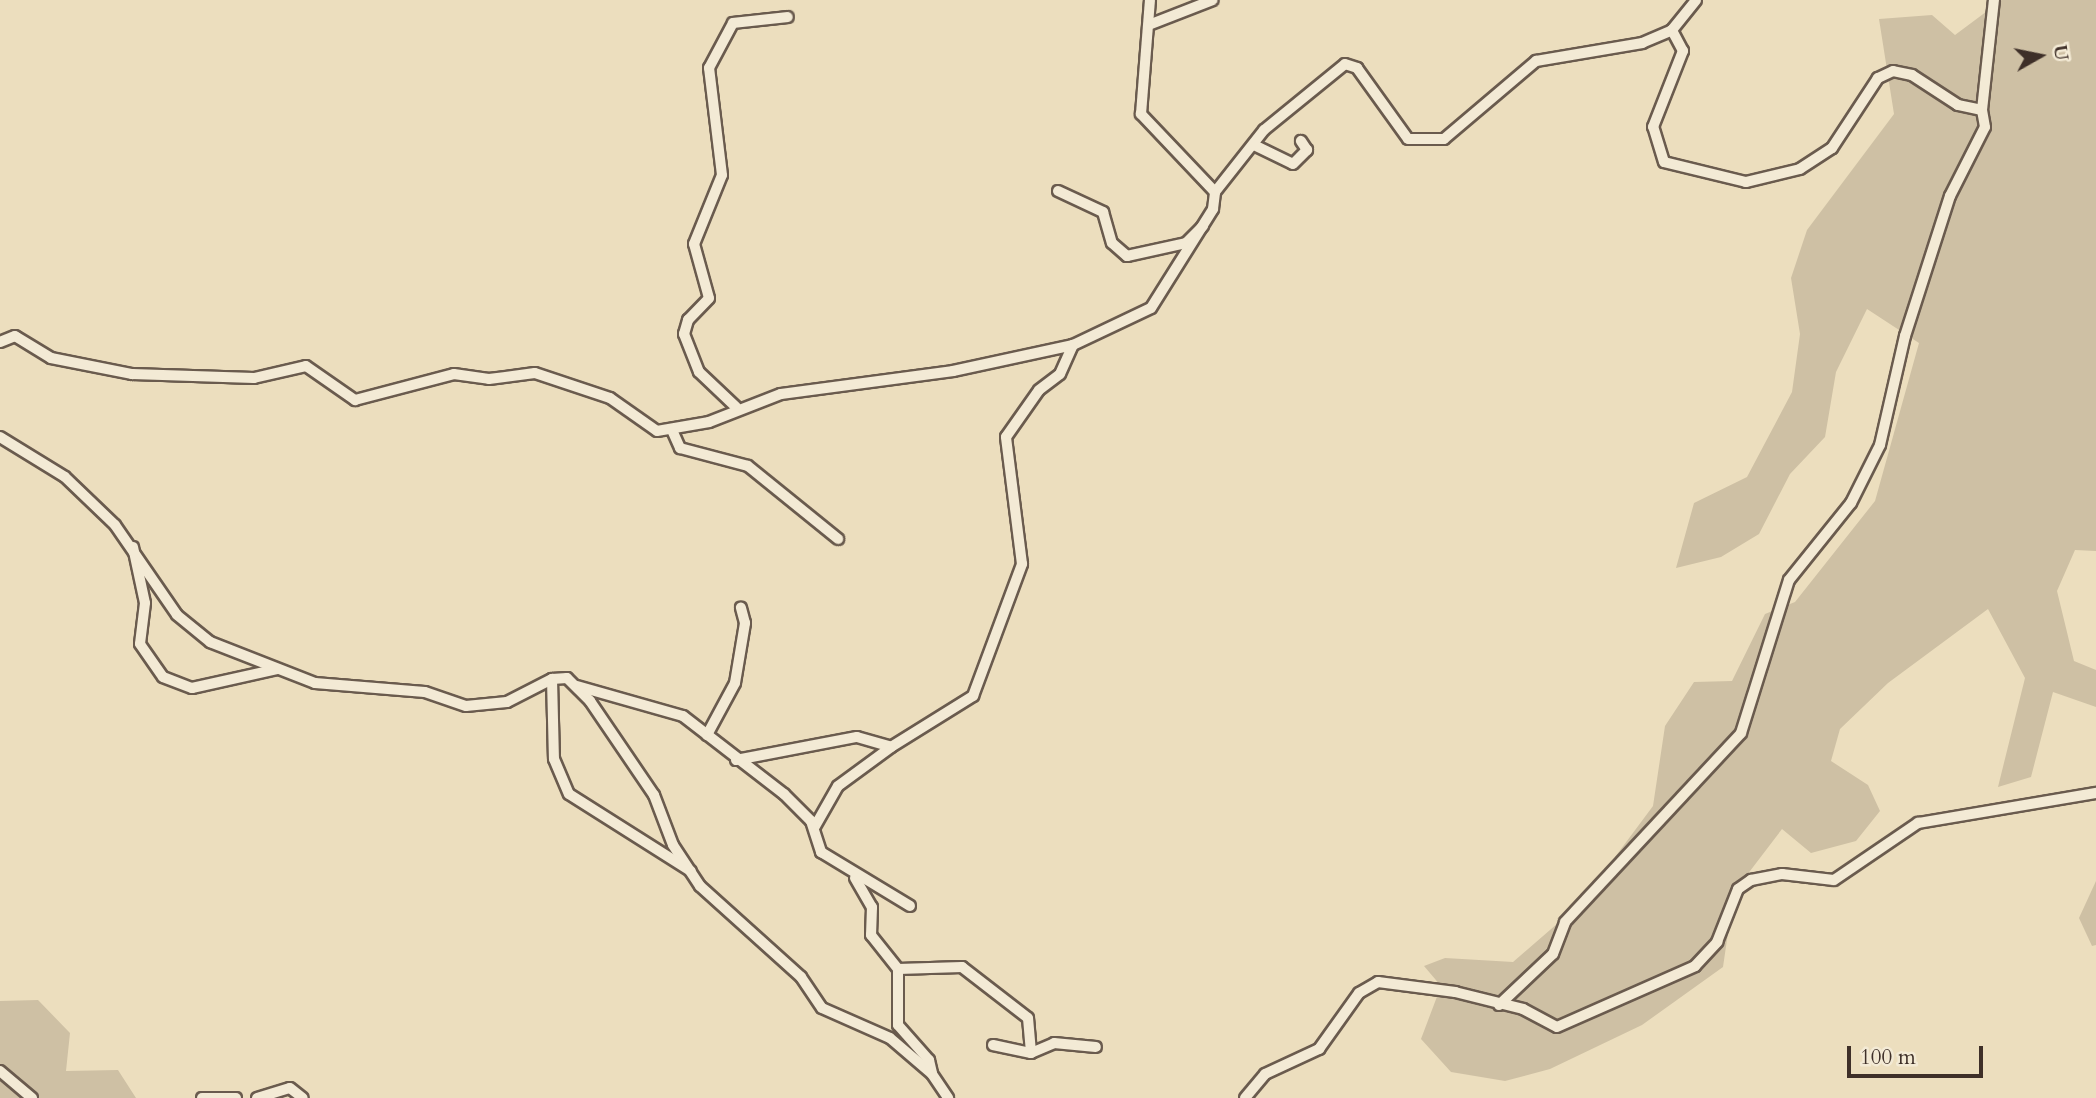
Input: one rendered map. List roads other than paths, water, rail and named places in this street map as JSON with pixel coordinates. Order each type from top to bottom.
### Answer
[{"type":"street","points":[[1150,0],[1151,24],[1141,114],[1215,192]]},
{"type":"street","points":[[1151,24],[1213,0]]},
{"type":"street","points":[[0,342],[21,337],[51,358],[132,374],[254,378],[306,366],[355,400],[454,374],[489,379],[535,373],[610,398],[648,430],[672,430],[781,394],[953,370],[1073,345],[1151,309],[1211,218],[1215,192],[1264,130],[1345,64],[1357,68],[1400,133],[1428,142],[1461,131],[1536,61],[1642,43],[1672,30],[1694,4],[1708,0]]},
{"type":"street","points":[[1499,1005],[1553,954],[1565,922],[1741,733],[1789,580],[1851,503],[1880,445],[1950,195],[1982,141],[1982,110],[1994,0]]},
{"type":"street","points":[[736,407],[699,372],[684,334],[688,320],[709,298],[694,244],[722,175],[709,68],[733,23],[788,17]]},
{"type":"street","points":[[1672,30],[1683,51],[1653,127],[1664,162],[1746,181],[1800,169],[1832,148],[1878,78],[1893,71],[1912,75],[1958,105],[1982,110]]},
{"type":"street","points":[[1254,145],[1291,164],[1307,150],[1301,141]]},
{"type":"street","points":[[1058,191],[1102,212],[1112,243],[1127,256],[1186,243],[1211,218]]},
{"type":"street","points":[[814,828],[838,786],[891,747],[968,699],[979,683],[989,640],[1005,619],[1022,564],[1004,443],[1034,396],[1063,368],[1073,345]]},
{"type":"street","points":[[672,430],[681,448],[748,466],[838,539]]},
{"type":"street","points":[[0,437],[65,477],[132,547],[177,615],[210,642],[315,683],[425,692],[487,706],[562,676],[577,686],[674,712],[736,760],[778,788],[814,828],[821,852],[855,878],[910,906]]},
{"type":"street","points":[[132,547],[145,603],[140,643],[163,677],[192,688],[277,669]]},
{"type":"street","points":[[707,736],[735,683],[745,623],[741,608]]},
{"type":"street","points":[[552,678],[554,759],[569,794],[691,872],[801,977],[835,1019],[878,1030],[932,1074],[948,1098]]},
{"type":"street","points":[[577,686],[654,795],[673,845],[691,872]]},
{"type":"street","points":[[736,760],[857,737],[891,747]]},
{"type":"street","points":[[1245,1098],[1265,1074],[1320,1049],[1359,993],[1378,982],[1523,1009],[1551,1027],[1566,1024],[1632,988],[1695,966],[1717,942],[1738,889],[1751,880],[1782,874],[1834,880],[1918,823],[2096,793]]},
{"type":"street","points":[[855,878],[872,907],[871,934],[898,969],[898,1025],[929,1060],[932,1074]]},
{"type":"street","points":[[898,969],[962,967],[1028,1018],[1031,1053]]},
{"type":"street","points":[[993,1045],[1031,1053],[1054,1043],[1096,1047]]},
{"type":"street","points":[[0,1072],[32,1098]]},
{"type":"street","points":[[257,1098],[290,1088],[303,1098]]},
{"type":"street","points":[[202,1098],[236,1098]]}]
